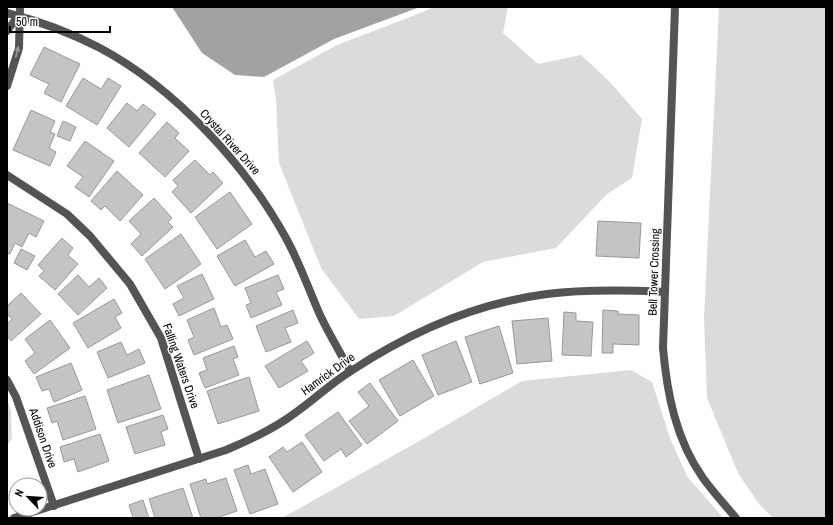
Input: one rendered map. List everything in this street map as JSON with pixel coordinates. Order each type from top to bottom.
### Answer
[{"type":"street","points":[[7,86],[19,48],[18,16],[20,7]]},
{"type":"street","name":"Bell Tower Crossing","points":[[675,7],[663,348],[666,379],[676,423],[688,451],[702,477],[736,518]]},
{"type":"street","name":"Crystal River Drive","points":[[7,13],[67,33],[101,49],[164,93],[222,147],[257,191],[287,240],[321,317],[350,371]]},
{"type":"street","points":[[7,31],[18,16]]},
{"type":"street","name":"Falling Waters Drive","points":[[7,175],[67,214],[100,247],[130,284],[161,338],[199,459]]},
{"type":"street","name":"Hamrick Drive","points":[[14,518],[226,450],[257,436],[277,425],[350,371],[422,331],[457,317],[493,305],[530,297],[564,292],[618,290],[665,292]]},
{"type":"street","name":"Addison Drive","points":[[7,380],[16,397],[54,506]]},
{"type":"shaded area","points":[[172,7],[420,7],[334,39],[264,77],[235,75],[202,53]]},
{"type":"shaded area","points":[[433,7],[508,7],[503,33],[538,64],[581,55],[610,82],[642,119],[632,178],[607,194],[556,248],[483,262],[394,316],[359,319],[321,268],[279,163],[276,100],[273,80],[337,45]]},
{"type":"shaded area","points":[[719,7],[826,7],[826,518],[773,518],[759,504],[738,473],[707,398],[704,318]]},
{"type":"shaded area","points":[[631,370],[652,382],[670,438],[687,476],[723,518],[282,518],[522,381]]},
{"type":"shaded area","points":[[7,398],[11,412],[12,438],[7,446]]},
{"type":"building","points":[[44,47],[80,64],[61,102],[44,93],[49,84],[30,75]]},
{"type":"building","points":[[83,78],[101,89],[108,78],[121,86],[97,125],[66,106]]},
{"type":"building","points":[[127,103],[137,111],[143,104],[156,114],[129,147],[107,128]]},
{"type":"building","points":[[31,110],[55,121],[50,132],[55,134],[49,148],[56,152],[50,166],[13,150]]},
{"type":"building","points":[[63,121],[76,127],[70,141],[57,136]]},
{"type":"building","points":[[167,122],[179,133],[175,138],[189,151],[165,177],[139,153]]},
{"type":"building","points":[[85,141],[114,161],[89,197],[75,187],[83,177],[67,166]]},
{"type":"building","points":[[195,160],[210,175],[213,172],[223,183],[191,213],[172,192],[178,186],[173,180]]},
{"type":"building","points":[[117,171],[143,195],[120,221],[105,206],[101,210],[91,201]]},
{"type":"building","points":[[230,192],[252,224],[217,249],[195,217]]},
{"type":"building","points":[[154,198],[172,218],[168,222],[173,227],[142,256],[131,244],[141,234],[129,221]]},
{"type":"building","points":[[7,203],[44,221],[36,237],[29,233],[22,247],[15,243],[10,254],[7,253]]},
{"type":"building","points":[[598,221],[641,223],[639,258],[596,256]]},
{"type":"building","points":[[181,234],[201,264],[165,289],[145,259]]},
{"type":"building","points":[[62,238],[73,248],[68,255],[78,264],[55,290],[39,276],[44,271],[38,265]]},
{"type":"building","points":[[245,240],[255,257],[266,251],[274,264],[235,286],[217,256]]},
{"type":"building","points":[[21,249],[35,256],[27,270],[14,263]]},
{"type":"building","points":[[202,274],[214,299],[179,316],[173,304],[184,298],[177,286]]},
{"type":"building","points":[[78,275],[89,287],[99,278],[107,288],[78,315],[58,294]]},
{"type":"building","points":[[278,275],[284,289],[276,292],[282,305],[251,318],[246,305],[251,303],[245,288]]},
{"type":"building","points":[[21,293],[41,314],[11,341],[7,336],[7,324],[12,319],[7,314],[7,306]]},
{"type":"building","points":[[114,299],[122,313],[115,317],[121,328],[88,348],[73,323]]},
{"type":"building","points":[[214,308],[221,327],[227,325],[233,339],[194,355],[188,340],[194,337],[187,320]]},
{"type":"building","points":[[293,310],[298,323],[285,328],[291,342],[266,352],[256,326]]},
{"type":"building","points":[[603,310],[618,311],[618,314],[639,315],[639,345],[613,344],[613,353],[602,353]]},
{"type":"building","points":[[564,312],[576,313],[576,321],[593,322],[591,356],[562,355]]},
{"type":"building","points":[[548,318],[552,361],[517,364],[512,321]]},
{"type":"building","points":[[50,320],[70,348],[34,374],[25,361],[35,353],[25,339]]},
{"type":"building","points":[[499,326],[513,373],[480,384],[465,337]]},
{"type":"building","points":[[307,341],[314,353],[301,361],[308,371],[279,388],[265,366]]},
{"type":"building","points":[[456,341],[472,382],[438,395],[422,355]]},
{"type":"building","points":[[121,342],[127,355],[139,349],[145,363],[108,378],[97,352]]},
{"type":"building","points":[[234,346],[238,357],[233,359],[239,375],[205,388],[199,373],[207,370],[203,358]]},
{"type":"building","points":[[413,360],[434,396],[400,416],[379,380]]},
{"type":"building","points":[[71,363],[82,390],[54,402],[49,389],[42,391],[36,377]]},
{"type":"building","points":[[149,375],[161,409],[118,423],[107,390]]},
{"type":"building","points":[[249,377],[259,411],[218,424],[207,391]]},
{"type":"building","points":[[370,383],[398,421],[367,444],[349,421],[369,406],[358,392]]},
{"type":"building","points":[[85,396],[96,429],[63,440],[57,421],[52,423],[47,408]]},
{"type":"building","points":[[338,412],[362,445],[346,457],[341,449],[324,461],[305,435]]},
{"type":"building","points":[[163,415],[168,429],[161,432],[165,445],[135,454],[126,427]]},
{"type":"building","points":[[100,434],[109,461],[78,472],[74,459],[64,462],[60,447]]},
{"type":"building","points":[[302,442],[322,472],[293,492],[269,457],[283,447],[287,452]]},
{"type":"building","points":[[248,465],[251,474],[265,469],[278,504],[250,514],[234,470]]},
{"type":"building","points":[[226,478],[237,511],[216,518],[201,518],[190,484],[206,479],[207,484]]},
{"type":"building","points":[[183,488],[193,518],[155,518],[149,499]]},
{"type":"building","points":[[143,500],[149,518],[133,518],[129,505]]}]
